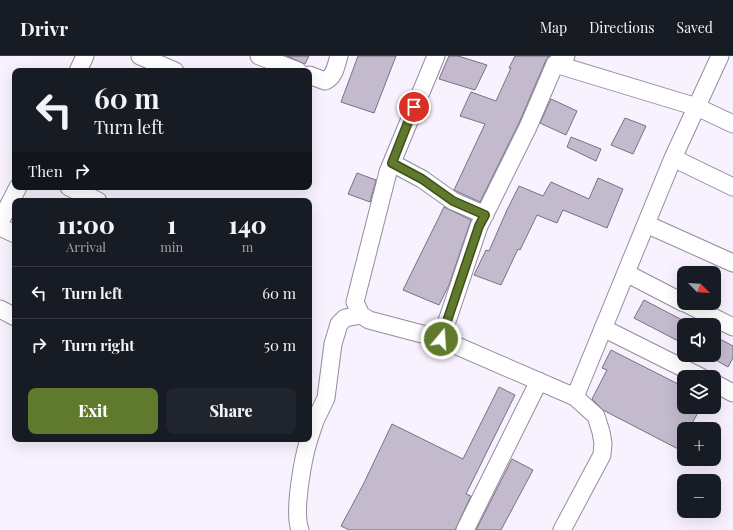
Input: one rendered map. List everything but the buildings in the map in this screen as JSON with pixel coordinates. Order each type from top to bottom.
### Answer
[{"type":"street","points":[[79,68],[85,56]]},
{"type":"street","points":[[140,56],[168,68]]},
{"type":"street","points":[[259,56],[290,68]]},
{"type":"street","points":[[312,76],[325,81],[330,79],[333,75],[339,56]]},
{"type":"street","points":[[436,56],[388,172],[355,302],[360,315],[369,320],[441,339],[575,397],[596,416],[603,443],[602,454],[562,530]]},
{"type":"street","points":[[575,397],[673,158],[720,56]]},
{"type":"street","points":[[441,339],[479,226],[560,60],[697,107],[733,124]]},
{"type":"street","points":[[673,158],[733,187]]},
{"type":"street","points":[[392,163],[422,179],[453,201],[485,215]]},
{"type":"street","points":[[75,190],[92,198]]},
{"type":"street","points":[[0,222],[12,199]]},
{"type":"street","points":[[646,224],[733,263]]},
{"type":"street","points":[[0,227],[12,233]]},
{"type":"street","points":[[626,273],[677,299]]},
{"type":"street","points":[[0,309],[12,315]]},
{"type":"street","points":[[698,310],[733,327]]},
{"type":"street","points":[[312,430],[326,398],[333,344],[339,324],[345,318],[360,315]]},
{"type":"street","points":[[603,328],[687,370]]},
{"type":"street","points":[[465,530],[539,381]]},
{"type":"street","points":[[721,387],[733,393]]},
{"type":"street","points":[[300,530],[298,501],[308,442]]},
{"type":"route","points":[[414,107],[392,163],[422,179],[453,201],[485,215],[479,226],[441,339]]}]
